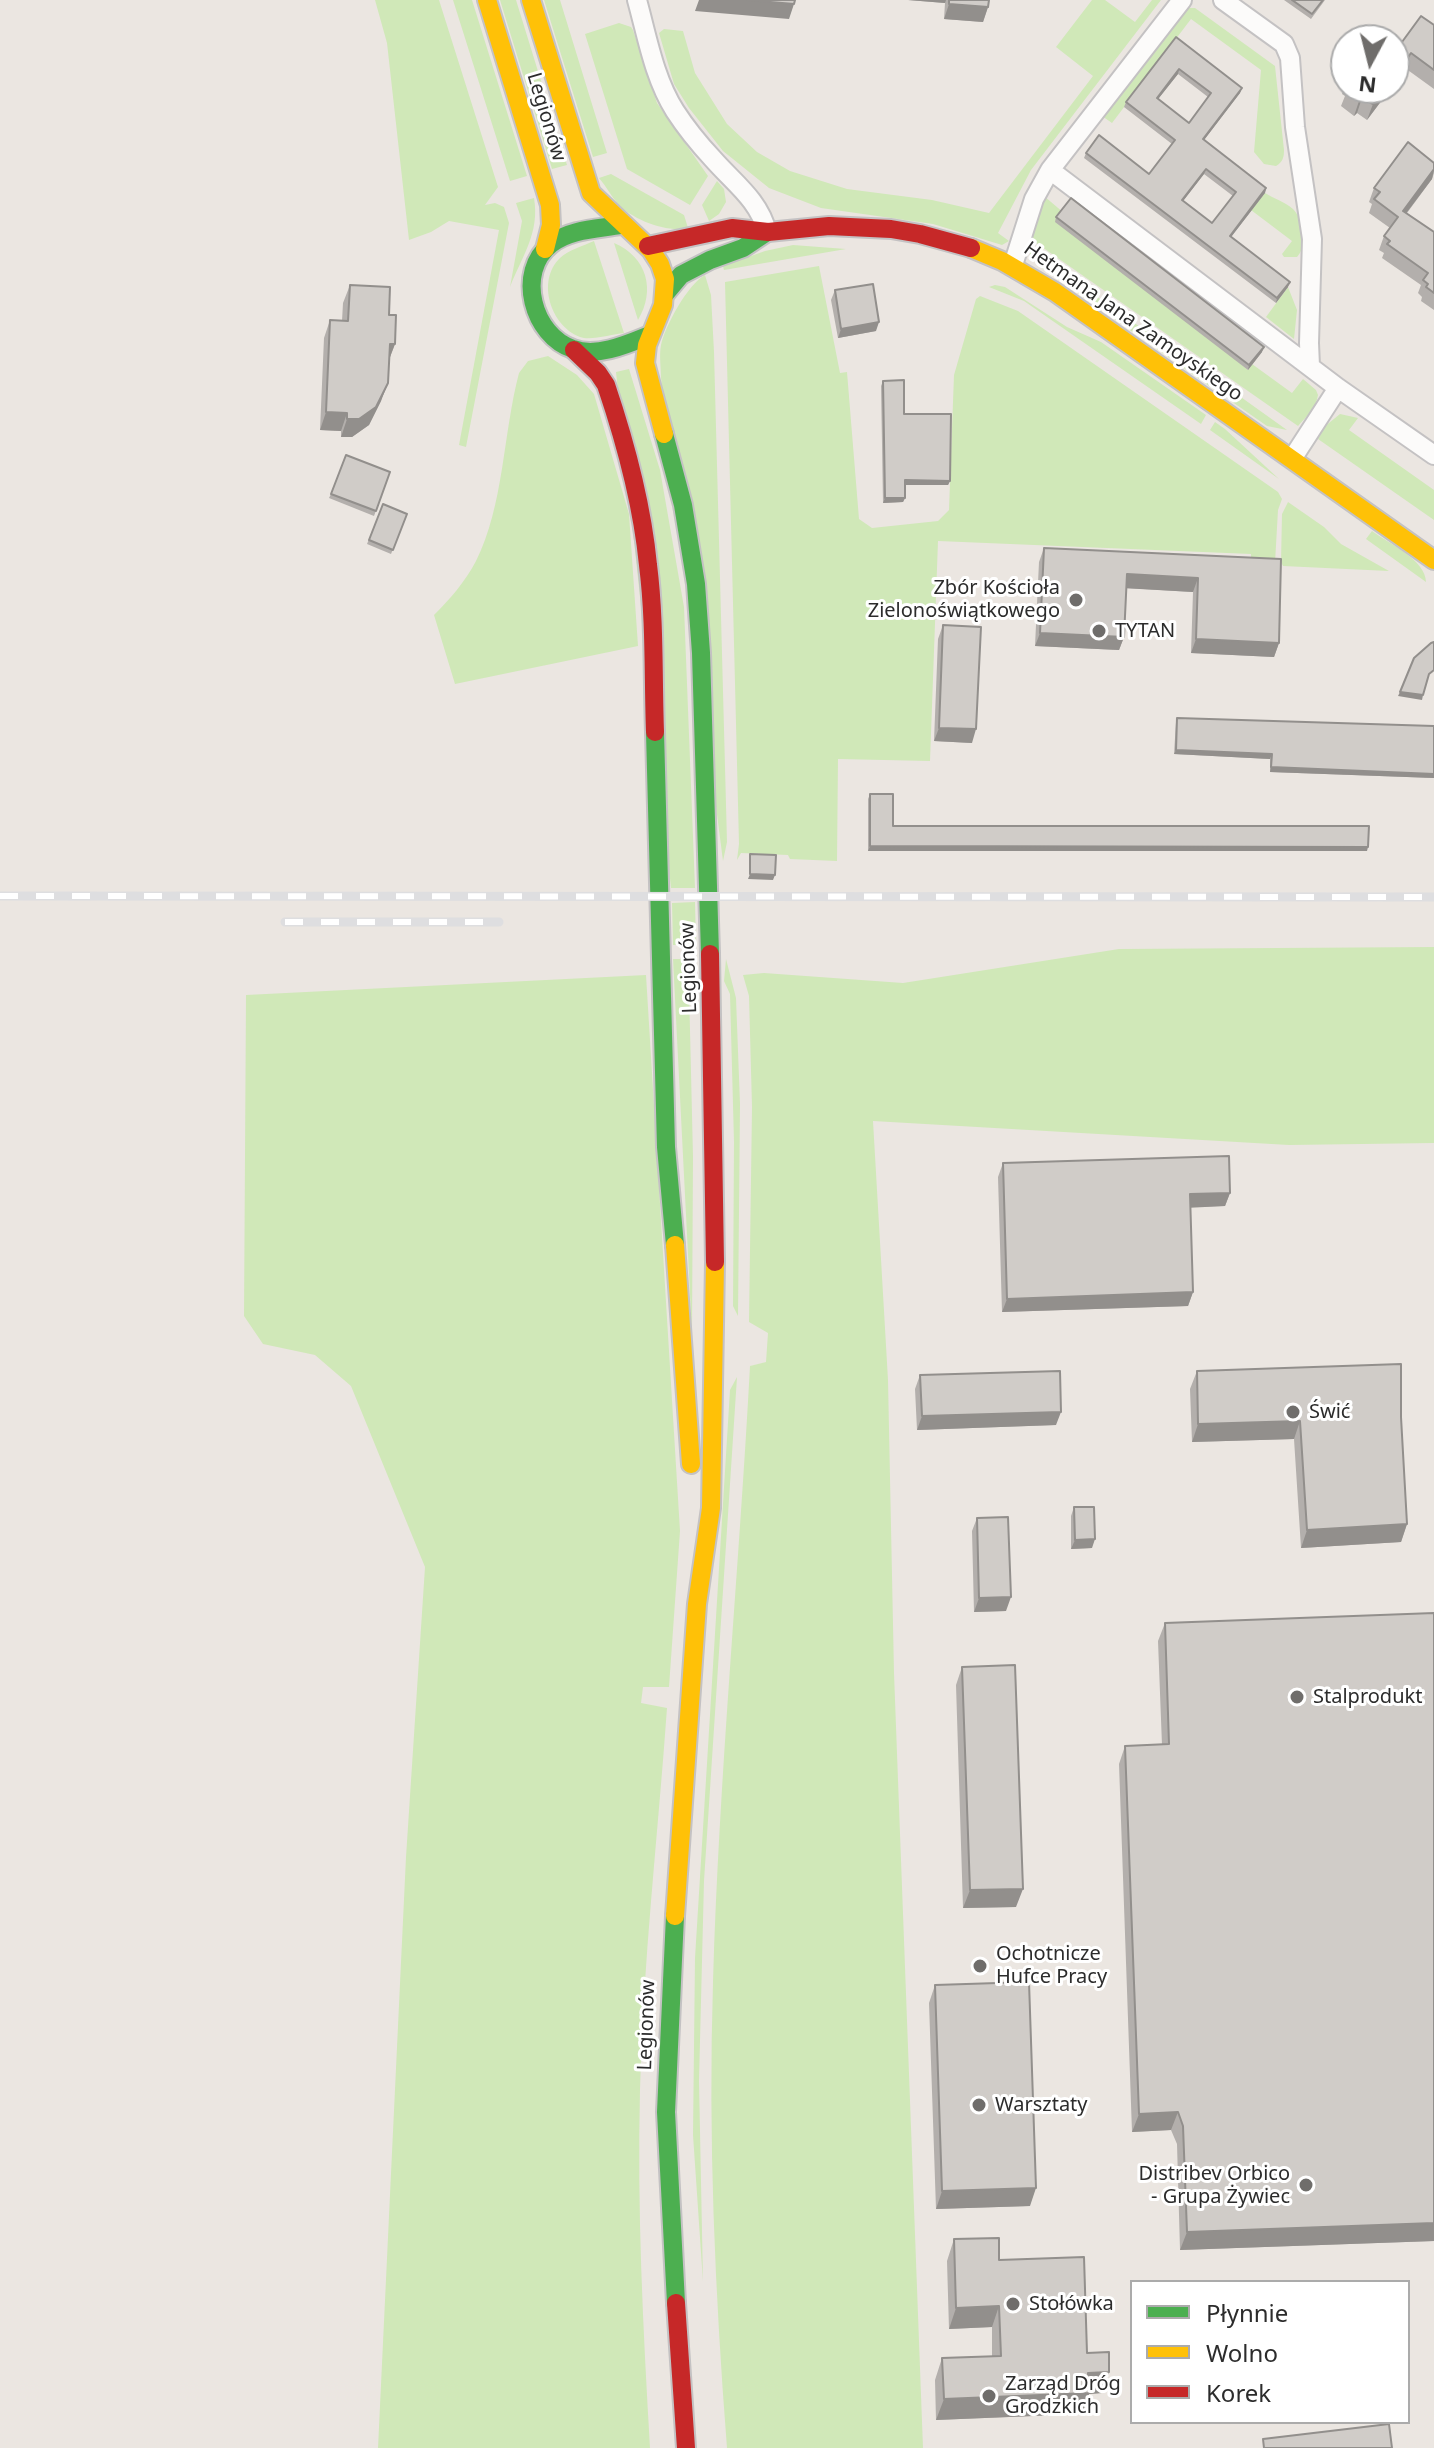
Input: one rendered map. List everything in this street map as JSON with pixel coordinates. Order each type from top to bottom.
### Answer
[{"type":"main road","name":"Legionów","points":[[487,0],[550,205],[551,225],[545,249]]},
{"type":"main road","name":"Legionów","points":[[531,0],[591,193],[621,225]]},
{"type":"main road","points":[[621,225],[648,246],[662,269],[665,294],[650,335],[609,349],[574,350],[546,330],[532,304],[533,272],[545,249],[557,240],[621,225]]},
{"type":"main road","name":"Hetmana Jana Zamoyskiego","points":[[648,246],[670,245],[735,227],[767,232],[827,226],[897,230],[949,239],[1013,265],[1055,292],[1434,560]]},
{"type":"main road","name":"Hetmana Jana Zamoyskiego","points":[[665,294],[681,275],[743,248],[767,232]]},
{"type":"main road","name":"Legionów","points":[[650,335],[645,357],[646,373],[683,505],[696,584],[702,669],[712,1013],[715,1247],[711,1508],[697,1604],[676,1886],[666,2112],[669,2212],[686,2448]]},
{"type":"main road","name":"Legionów","points":[[574,350],[606,385],[634,473],[648,549],[666,1147],[684,1351],[695,1514],[697,1604]]},
{"type":"street","points":[[637,0],[658,74],[673,109],[713,160],[755,203],[762,213],[767,232]]},
{"type":"street","points":[[1013,265],[1034,199],[1050,170],[1182,0]]},
{"type":"street","points":[[1223,0],[1284,44],[1290,58],[1296,137],[1312,239],[1310,366]]},
{"type":"street","points":[[1050,170],[1338,388],[1434,455]]},
{"type":"street","points":[[1292,459],[1338,388]]},
{"type":"green space","points":[[375,0],[439,0],[498,187],[485,205],[495,203],[504,207],[509,223],[466,447],[459,445],[499,230],[449,221],[409,240],[387,43]]},
{"type":"green space","points":[[453,0],[472,0],[527,176],[510,181]]},
{"type":"green space","points":[[500,0],[516,0],[567,165],[552,169]]},
{"type":"green space","points":[[544,0],[560,0],[607,153],[593,157]]},
{"type":"green space","points":[[1092,0],[1105,0],[1135,22],[1152,0],[1161,0],[1031,170],[998,233],[1009,241],[1002,245],[933,224],[821,208],[769,188],[723,151],[689,108],[674,84],[659,33],[664,29],[683,31],[695,73],[727,124],[757,152],[790,171],[847,189],[932,200],[989,213],[1093,76],[1056,47]]},
{"type":"green space","points":[[1186,8],[1195,8],[1275,66],[1284,150],[1283,159],[1276,166],[1264,164],[1254,152],[1261,70],[1191,19],[1112,123],[1102,116]]},
{"type":"green space","points":[[619,23],[633,30],[657,103],[708,176],[690,205],[627,169],[585,34]]},
{"type":"green space","points":[[611,174],[684,215],[688,228],[661,227],[624,210],[599,178]]},
{"type":"green space","points":[[717,181],[724,189],[726,202],[719,214],[709,221],[702,205]]},
{"type":"green space","points":[[1265,193],[1290,207],[1300,220],[1303,246],[1297,257],[1284,257],[1282,254],[1292,241],[1251,210]]},
{"type":"green space","points":[[1044,196],[1248,370],[1252,364],[1292,393],[1303,379],[1318,395],[1308,415],[1298,426],[1032,240]]},
{"type":"green space","points":[[534,198],[532,233],[510,287],[522,221],[516,203]]},
{"type":"green space","points":[[594,241],[624,333],[585,338],[570,331],[555,313],[550,302],[549,278],[563,255]]},
{"type":"green space","points":[[614,243],[634,257],[645,276],[646,297],[638,320]]},
{"type":"green space","points":[[793,245],[846,249],[724,270],[723,266]]},
{"type":"green space","points":[[1030,250],[1223,385],[1219,393],[1038,265],[1030,256]]},
{"type":"green space","points":[[819,266],[840,373],[847,372],[859,519],[872,528],[938,521],[949,510],[954,375],[976,299],[980,296],[1018,311],[1278,492],[1282,499],[1278,510],[1275,563],[1251,565],[1251,554],[938,541],[930,761],[838,759],[837,861],[741,853],[737,860],[725,282]]},
{"type":"green space","points":[[705,275],[711,295],[714,352],[727,842],[723,861],[660,362],[663,337],[672,317],[692,287]]},
{"type":"green space","points":[[989,287],[1005,287],[1067,327],[1101,342],[1206,415],[1201,424],[1024,301]]},
{"type":"green space","points":[[1288,287],[1297,310],[1294,339],[1266,317]]},
{"type":"green space","points":[[548,356],[577,375],[594,394],[629,514],[638,646],[455,684],[434,615],[467,576],[485,540],[498,493],[519,373],[528,361]]},
{"type":"green space","points":[[629,369],[660,470],[684,607],[695,888],[671,888],[616,372]]},
{"type":"green space","points":[[1238,395],[1287,430],[1267,426],[1231,401]]},
{"type":"green space","points":[[1340,414],[1358,418],[1349,430],[1434,490],[1434,520],[1318,439],[1324,427]]},
{"type":"green space","points":[[1215,422],[1225,429],[1279,479],[1210,430]]},
{"type":"green space","points":[[1288,502],[1324,527],[1341,544],[1389,571],[1283,566],[1282,514]]},
{"type":"green space","points":[[1372,531],[1413,559],[1420,566],[1426,582],[1366,539]]},
{"type":"green space","points":[[695,902],[696,945],[673,945],[672,903]]},
{"type":"green space","points":[[1434,947],[1434,1143],[1289,1145],[873,1121],[888,1380],[894,1673],[923,2448],[727,2448],[714,2215],[711,2099],[713,1982],[750,1366],[766,1362],[768,1333],[749,1322],[752,1107],[749,996],[743,975],[764,973],[903,983],[1119,949]]},
{"type":"green space","points":[[673,959],[692,959],[692,984],[689,988],[693,1157],[692,1333]]},
{"type":"green space","points":[[726,959],[736,998],[740,1104],[738,1316],[733,1306],[734,1142],[730,994],[724,981]]},
{"type":"green space","points":[[646,975],[680,1531],[669,1687],[643,1687],[641,1703],[667,1708],[647,1946],[640,2090],[641,2269],[650,2448],[378,2448],[406,1857],[425,1567],[351,1386],[315,1355],[263,1344],[244,1316],[246,995]]},
{"type":"green space","points":[[737,1377],[704,1881],[699,2081],[703,2282],[693,2135],[695,1958],[730,1390]]},
{"type":"building","points":[[747,0],[795,0],[794,4]]},
{"type":"building","points":[[949,0],[989,0],[988,7],[949,4]]},
{"type":"building","points":[[1292,0],[1323,0],[1312,14]]},
{"type":"building","points":[[1421,16],[1434,25],[1434,70],[1410,54],[1410,31]]},
{"type":"building","points":[[1176,37],[1242,88],[1203,139],[1266,188],[1230,236],[1290,282],[1277,298],[1086,153],[1099,135],[1149,174],[1175,140],[1126,102]],"holes":[[[1179,69],[1211,93],[1189,123],[1157,98]],[[1206,169],[1236,192],[1212,223],[1182,200]]]},
{"type":"building","points":[[1408,142],[1434,163],[1434,169],[1403,211],[1434,232],[1434,293],[1423,280],[1428,273],[1387,244],[1390,241],[1384,236],[1398,217],[1374,199],[1380,192],[1374,188]]},
{"type":"building","points":[[1071,198],[1264,347],[1249,365],[1056,217]]},
{"type":"building","points":[[873,284],[879,322],[841,329],[835,290]]},
{"type":"building","points":[[350,285],[390,287],[389,315],[396,315],[395,344],[390,344],[388,383],[376,407],[359,419],[347,419],[347,413],[326,412],[330,320],[348,321]]},
{"type":"building","points":[[904,380],[904,414],[951,414],[950,481],[905,480],[905,498],[885,498],[883,381]]},
{"type":"building","points":[[346,455],[390,472],[376,511],[331,494]]},
{"type":"building","points":[[383,504],[407,514],[393,550],[369,540]]},
{"type":"building","points":[[1044,548],[1281,559],[1279,643],[1196,639],[1198,578],[1127,574],[1124,637],[1040,633]]},
{"type":"building","points":[[943,625],[981,627],[976,729],[939,728]]},
{"type":"building","points":[[1434,642],[1434,670],[1429,674],[1423,695],[1400,692],[1414,658]]},
{"type":"building","points":[[1177,718],[1434,726],[1434,774],[1271,767],[1272,754],[1176,750]]},
{"type":"building","points":[[870,794],[893,794],[893,826],[1369,826],[1368,847],[870,846]]},
{"type":"building","points":[[750,854],[776,855],[775,875],[750,874]]},
{"type":"building","points":[[1229,1156],[1230,1193],[1190,1194],[1193,1292],[1007,1299],[1003,1163]]},
{"type":"building","points":[[1401,1364],[1407,1524],[1307,1530],[1300,1421],[1198,1424],[1197,1371]]},
{"type":"building","points":[[1060,1371],[1061,1412],[922,1416],[920,1375]]},
{"type":"building","points":[[1074,1507],[1094,1507],[1095,1539],[1075,1540]]},
{"type":"building","points":[[1008,1517],[1011,1597],[979,1598],[977,1518]]},
{"type":"building","points":[[1434,1613],[1434,2223],[1187,2232],[1183,2126],[1178,2112],[1139,2114],[1125,1746],[1169,1744],[1165,1623]]},
{"type":"building","points":[[1015,1665],[1023,1889],[970,1890],[962,1667]]},
{"type":"building","name":"Warsztaty","points":[[1029,1982],[1036,2188],[942,2191],[935,1985]]},
{"type":"building","points":[[999,2238],[999,2260],[1084,2257],[1087,2353],[1109,2352],[1109,2372],[1088,2373],[1089,2393],[944,2399],[942,2358],[1001,2356],[999,2306],[956,2308],[954,2239]]},
{"type":"building","points":[[1389,2424],[1392,2448],[1264,2448],[1263,2439]]},
{"type":"railway","points":[[0,896],[1434,897]]},
{"type":"railway","points":[[285,922],[499,922]]},
{"type":"traffic: fast","points":[[621,225],[575,232],[551,244],[540,256],[534,270],[534,302],[548,331],[559,342],[573,349],[602,351],[650,335]]},
{"type":"traffic: fast","points":[[665,294],[681,275],[743,248],[767,232]]},
{"type":"traffic: fast","points":[[664,434],[683,505],[696,584],[710,954]]},
{"type":"traffic: fast","points":[[655,732],[666,1147],[675,1245]]},
{"type":"traffic: fast","points":[[675,1916],[666,2112],[676,2303]]},
{"type":"traffic: slow","points":[[487,0],[550,205],[551,225],[545,249]]},
{"type":"traffic: slow","points":[[531,0],[591,193],[651,250],[665,279],[663,305],[647,345],[645,363],[664,434]]},
{"type":"traffic: slow","points":[[971,248],[1002,261],[1055,292],[1434,560]]},
{"type":"traffic: slow","points":[[675,1245],[691,1464]]},
{"type":"traffic: slow","points":[[675,1916],[697,1604],[711,1508],[715,1262]]},
{"type":"traffic: jam","points":[[648,246],[732,228],[768,232],[829,226],[891,229],[971,248]]},
{"type":"traffic: jam","points":[[574,350],[606,385],[637,496],[650,586],[655,732]]},
{"type":"traffic: jam","points":[[710,954],[715,1262]]},
{"type":"traffic: jam","points":[[676,2303],[686,2448]]},
{"type":"place","name":"Zbór Kościoła Zielonoświątkowego","points":[[1076,600]]},
{"type":"place","name":"TYTAN","points":[[1099,631]]},
{"type":"place","name":"Świć","points":[[1293,1412]]},
{"type":"place","name":"Stalprodukt","points":[[1297,1697]]},
{"type":"place","name":"Ochotnicze Hufce Pracy","points":[[980,1966]]},
{"type":"place","name":"Warsztaty","points":[[979,2105]]},
{"type":"place","name":"Distribev Orbico - Grupa Żywiec","points":[[1306,2185]]},
{"type":"place","name":"Stołówka","points":[[1013,2304]]},
{"type":"place","name":"Zarząd Dróg Grodzkich","points":[[989,2396]]}]
